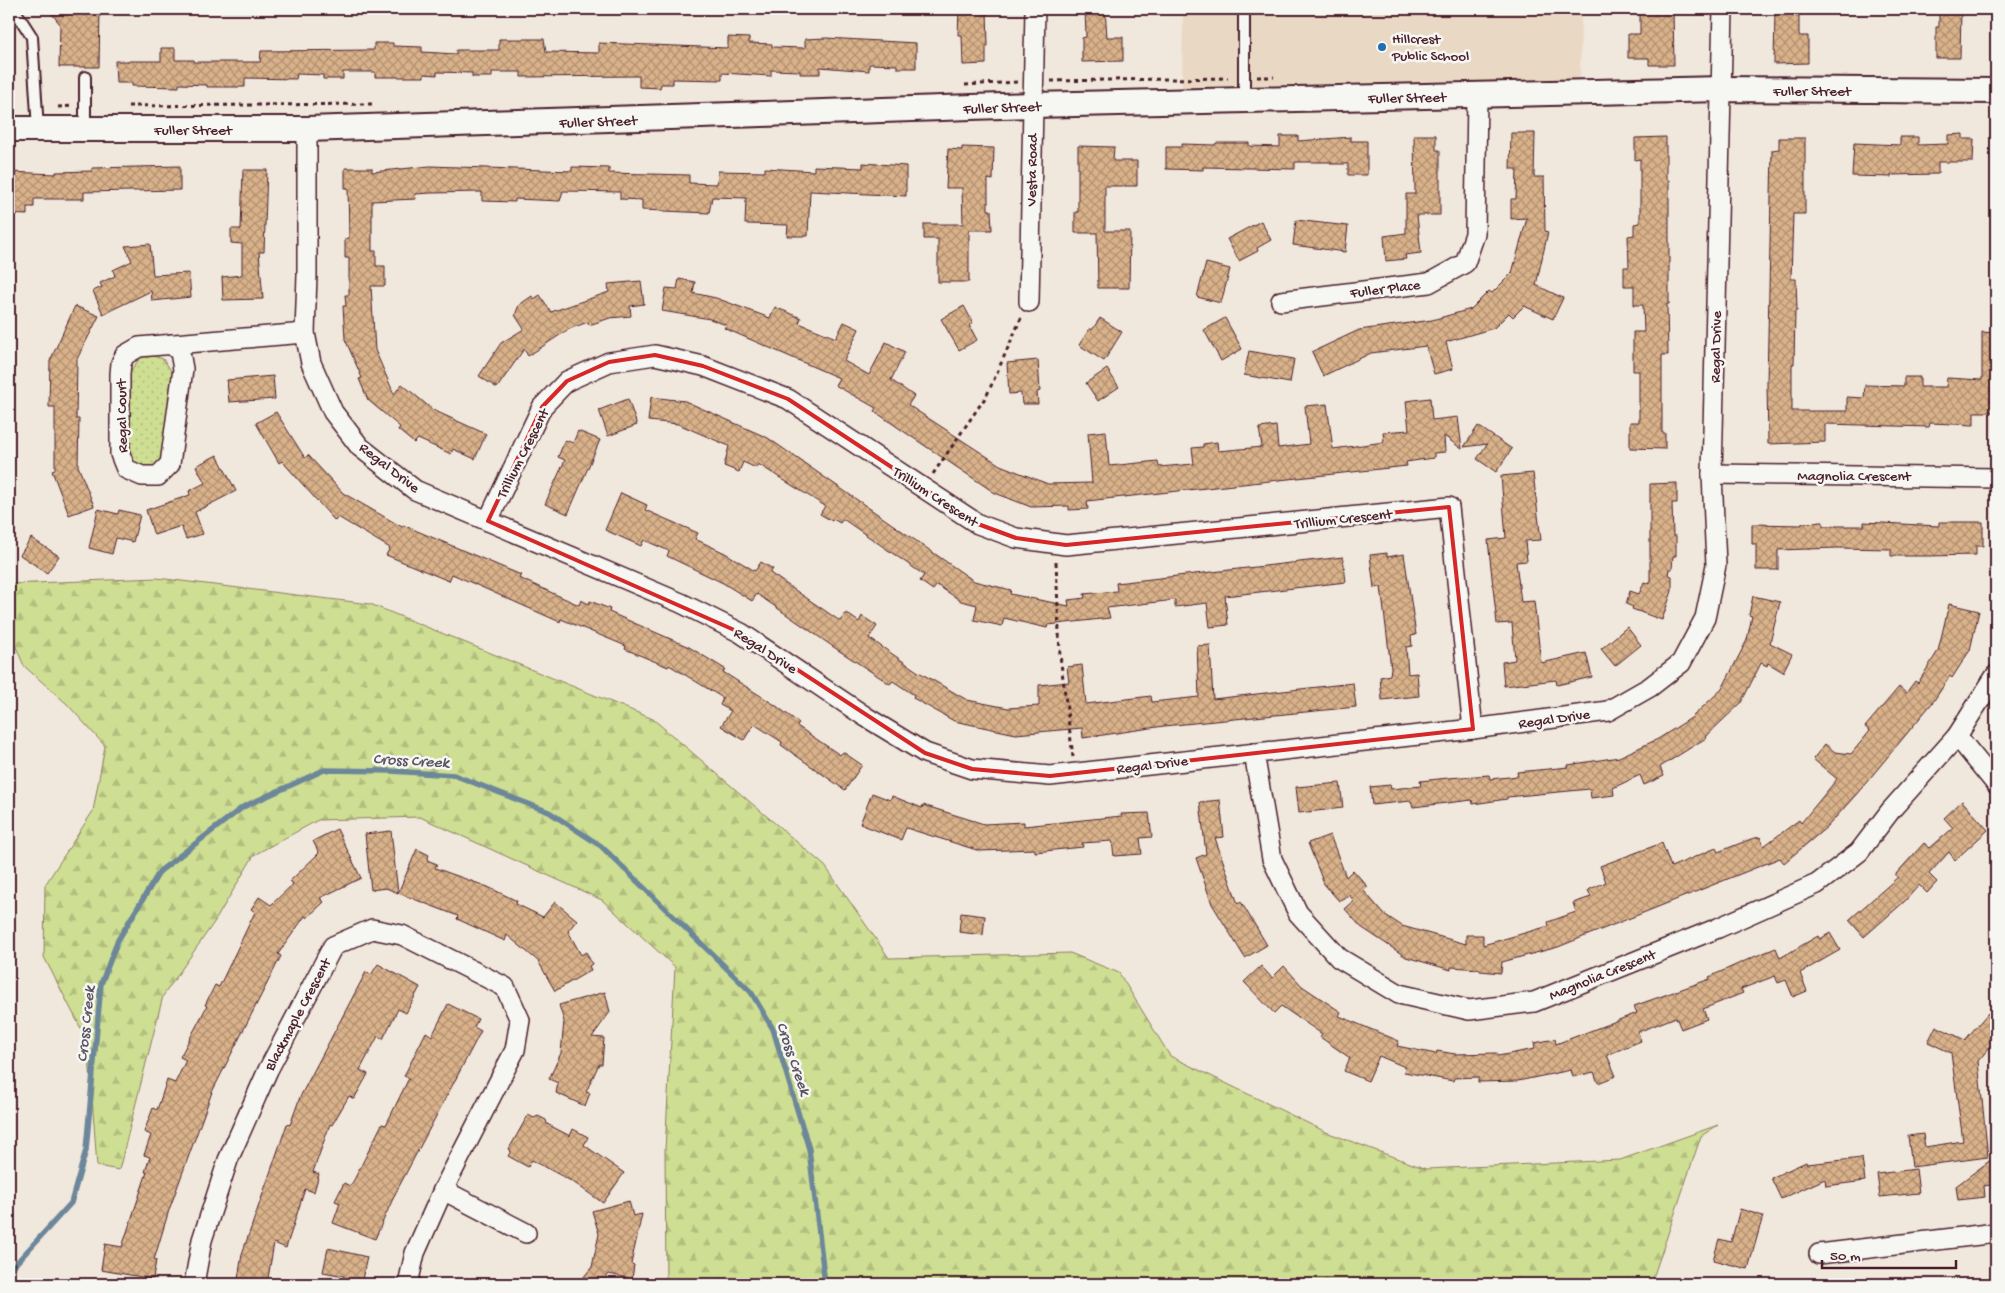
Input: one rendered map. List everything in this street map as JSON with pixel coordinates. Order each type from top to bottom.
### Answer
[{"type":"street","name":"Vesta Road","points":[[1029,302],[1035,9]]},
{"type":"street","name":"Regal Drive","points":[[307,129],[305,333],[311,363],[333,412],[360,447],[415,490],[681,603],[741,633],[866,718],[926,753],[972,769],[1050,776],[1473,729],[1608,711],[1650,687],[1681,663],[1705,618],[1716,565],[1712,474],[1723,9]]},
{"type":"street","name":"Fuller Street","points":[[9,129],[307,129],[1033,105],[1722,89],[1996,91]]},
{"type":"street","name":"Fuller Place","points":[[1281,300],[1429,283],[1464,263],[1475,234],[1478,96]]},
{"type":"street","name":"Regal Court","points":[[171,344],[180,352],[183,370],[170,464],[158,476],[142,476],[126,469],[120,454],[121,363],[125,355],[139,347],[171,344],[305,333]]},
{"type":"street","name":"Trillium Crescent","points":[[488,521],[542,407],[567,381],[609,362],[655,355],[703,366],[788,399],[978,524],[1016,538],[1066,545],[1449,507],[1473,729]]},
{"type":"street","name":"Magnolia Crescent","points":[[1712,474],[1996,478]]},
{"type":"street","name":"Magnolia Crescent","points":[[1254,753],[1272,859],[1298,913],[1339,958],[1399,994],[1469,1010],[1534,1002],[1718,928],[1816,884],[1859,852],[1891,810],[1957,736],[1996,675]]},
{"type":"street","points":[[1957,736],[1996,784]]},
{"type":"street","name":"Blackmaple Crescent","points":[[194,1284],[202,1240],[228,1160],[268,1070],[333,946],[372,928],[402,935],[505,988],[520,1020],[515,1050],[443,1190],[415,1253],[408,1284]]},
{"type":"street","points":[[443,1190],[526,1233]]},
{"type":"street","points":[[1819,1254],[1996,1233]]},
{"type":"lane","points":[[14,9],[32,37],[38,129]]},
{"type":"lane","points":[[1244,9],[1244,101]]},
{"type":"lane","points":[[85,77],[85,129]]},
{"type":"path","points":[[1051,81],[1228,78]]},
{"type":"path","points":[[923,488],[987,395],[1029,302]]},
{"type":"path","points":[[1056,544],[1060,655],[1076,773]]},
{"type":"highlighted area","points":[[655,355],[703,366],[788,399],[978,524],[1016,538],[1066,545],[1449,507],[1473,729],[1050,776],[972,769],[925,753],[741,633],[488,521],[542,407],[567,381],[609,362]]},
{"type":"shaded area","name":"Hillcrest Public School","points":[[1183,9],[1581,9],[1580,85],[1182,90]]},
{"type":"green space","points":[[151,355],[163,359],[174,375],[161,459],[154,466],[145,467],[129,458],[129,373],[140,358]]},
{"type":"green space","points":[[157,578],[370,604],[653,719],[825,866],[889,958],[1070,953],[1119,973],[1170,1056],[1326,1132],[1426,1169],[1620,1160],[1718,1125],[1701,1136],[1651,1284],[666,1284],[665,1150],[675,967],[602,900],[420,817],[318,820],[254,855],[215,921],[163,996],[119,1170],[97,1166],[88,1042],[44,957],[45,885],[93,811],[105,746],[67,704],[24,666],[9,630],[9,584]]},
{"type":"building","points":[[48,9],[100,9],[99,67],[59,67],[60,24]]},
{"type":"building","points":[[959,9],[987,9],[988,46],[986,46],[986,64],[963,65],[962,35],[958,35]]},
{"type":"building","points":[[1085,9],[1105,9],[1107,37],[1123,37],[1123,61],[1082,62],[1082,38],[1086,37]]},
{"type":"building","points":[[1640,9],[1673,9],[1674,65],[1649,65],[1649,58],[1628,58],[1628,34],[1640,34]]},
{"type":"building","points":[[1775,9],[1799,9],[1799,36],[1808,36],[1808,63],[1774,64]]},
{"type":"building","points":[[1939,9],[1961,9],[1960,58],[1936,58],[1936,27],[1939,27]]},
{"type":"building","points":[[728,37],[749,38],[749,43],[772,44],[772,47],[805,48],[805,39],[826,38],[916,43],[916,68],[897,68],[897,65],[869,64],[869,71],[820,67],[820,74],[800,74],[800,71],[771,70],[771,76],[722,73],[722,80],[673,79],[673,84],[661,84],[660,88],[639,87],[639,76],[521,77],[521,72],[492,72],[492,77],[472,77],[472,73],[437,72],[437,75],[424,74],[424,77],[375,77],[375,72],[343,72],[343,79],[323,79],[323,75],[297,74],[296,79],[245,78],[245,87],[207,87],[207,85],[179,84],[179,87],[132,86],[132,83],[116,83],[115,61],[161,61],[161,48],[175,48],[175,60],[194,60],[194,62],[260,62],[261,51],[374,50],[374,43],[393,43],[393,46],[422,47],[422,52],[456,54],[456,50],[499,50],[499,39],[544,39],[546,52],[599,53],[599,43],[728,48]]},
{"type":"building","points":[[1511,133],[1535,133],[1534,177],[1544,177],[1545,231],[1548,232],[1536,285],[1563,298],[1553,319],[1524,306],[1513,317],[1509,313],[1494,328],[1446,342],[1453,369],[1434,374],[1426,346],[1371,353],[1323,376],[1312,352],[1359,330],[1432,320],[1471,309],[1489,291],[1492,293],[1512,273],[1527,218],[1511,219],[1511,199],[1516,199],[1517,169],[1510,169]]},
{"type":"building","points":[[1963,134],[1963,139],[1974,139],[1973,162],[1938,162],[1938,174],[1891,175],[1891,177],[1852,176],[1854,143],[1900,145],[1900,137],[1918,137],[1918,145],[1948,144],[1948,135]]},
{"type":"building","points":[[1414,135],[1436,135],[1436,150],[1440,150],[1440,215],[1417,215],[1421,253],[1405,255],[1406,259],[1386,261],[1384,236],[1406,233],[1406,194],[1415,194]]},
{"type":"building","points":[[1280,136],[1298,136],[1298,141],[1351,137],[1351,141],[1367,141],[1367,175],[1348,175],[1348,164],[1331,164],[1331,162],[1295,162],[1295,169],[1203,167],[1203,170],[1166,169],[1166,147],[1181,147],[1182,144],[1249,143],[1249,146],[1280,147]]},
{"type":"building","points":[[1666,137],[1666,180],[1669,180],[1669,304],[1667,304],[1668,355],[1662,355],[1662,433],[1665,433],[1665,449],[1630,448],[1630,422],[1639,422],[1639,371],[1633,371],[1633,332],[1644,332],[1643,305],[1634,305],[1634,286],[1624,286],[1624,267],[1629,267],[1628,236],[1634,235],[1634,224],[1640,223],[1640,159],[1635,160],[1635,138]]},
{"type":"building","points":[[1779,138],[1805,138],[1805,214],[1793,214],[1791,279],[1796,279],[1797,311],[1795,311],[1794,364],[1792,364],[1792,411],[1847,411],[1847,397],[1864,398],[1865,385],[1904,386],[1904,377],[1920,377],[1920,387],[1946,387],[1947,378],[1982,380],[1982,332],[1996,333],[1996,412],[1974,412],[1974,425],[1930,423],[1929,427],[1825,424],[1825,442],[1768,444],[1767,383],[1772,150],[1779,149]]},
{"type":"building","points":[[1078,146],[1114,147],[1113,161],[1137,161],[1137,186],[1105,186],[1105,231],[1130,231],[1129,288],[1098,288],[1097,233],[1075,233],[1075,212],[1078,212]]},
{"type":"building","points":[[962,147],[994,148],[993,180],[988,179],[988,210],[991,210],[992,230],[969,230],[969,282],[938,282],[938,239],[924,239],[924,224],[963,224],[962,188],[946,188],[948,149],[962,150]]},
{"type":"building","points":[[863,163],[906,166],[906,196],[810,191],[808,236],[787,236],[788,225],[745,224],[746,198],[712,197],[709,213],[642,210],[642,200],[620,199],[620,192],[563,191],[560,201],[515,199],[515,202],[482,201],[482,192],[415,194],[416,199],[372,201],[372,251],[376,251],[376,266],[385,266],[385,286],[371,286],[375,350],[394,394],[402,384],[433,410],[486,434],[475,459],[453,449],[451,454],[418,439],[414,443],[398,430],[400,427],[368,400],[359,379],[362,378],[345,339],[343,306],[346,306],[345,295],[349,295],[349,258],[345,258],[345,239],[349,238],[348,188],[345,188],[345,168],[372,168],[372,172],[430,166],[572,171],[572,167],[609,168],[609,173],[689,175],[689,183],[717,184],[718,171],[765,172],[765,168],[814,171],[814,166],[863,168]]},
{"type":"building","points":[[180,166],[180,190],[84,192],[84,199],[34,199],[34,207],[27,207],[27,215],[9,214],[9,172],[56,174],[56,172],[92,171],[92,168]]},
{"type":"building","points":[[243,170],[267,170],[264,252],[259,252],[263,299],[223,300],[222,277],[242,275],[242,244],[231,243],[231,229],[241,229]]},
{"type":"building","points":[[1296,220],[1348,226],[1345,252],[1293,245]]},
{"type":"building","points":[[1261,221],[1271,240],[1257,248],[1258,251],[1239,261],[1227,239]]},
{"type":"building","points":[[150,244],[153,275],[189,273],[191,297],[152,301],[151,291],[103,314],[93,291],[102,287],[100,283],[115,276],[113,270],[132,261],[125,246]]},
{"type":"building","points":[[1206,263],[1230,269],[1221,303],[1197,297]]},
{"type":"building","points":[[679,279],[695,282],[693,293],[716,298],[770,318],[775,307],[801,318],[799,323],[836,338],[844,322],[859,329],[844,361],[869,375],[886,342],[905,352],[891,380],[914,396],[908,405],[1000,465],[1048,484],[1092,483],[1088,433],[1106,431],[1109,466],[1158,461],[1159,467],[1194,464],[1192,448],[1203,447],[1203,444],[1217,442],[1218,451],[1262,447],[1259,428],[1276,426],[1278,448],[1309,444],[1305,406],[1327,404],[1333,449],[1384,442],[1383,432],[1409,430],[1406,401],[1430,398],[1432,420],[1458,417],[1462,449],[1444,436],[1445,452],[1434,453],[1434,458],[1406,462],[1407,466],[1087,501],[1088,509],[1069,510],[1069,506],[1031,507],[995,493],[874,411],[876,408],[835,385],[839,378],[724,328],[726,325],[710,319],[662,311],[666,288],[677,289]]},
{"type":"building","points":[[641,281],[644,304],[630,306],[631,316],[610,318],[589,325],[588,322],[569,329],[528,356],[524,349],[497,388],[479,376],[501,343],[524,329],[515,315],[519,305],[532,296],[534,299],[540,295],[551,312],[609,292],[608,284]]},
{"type":"building","points":[[75,306],[99,316],[77,359],[76,419],[79,419],[78,466],[94,506],[69,515],[52,471],[55,470],[55,407],[49,407],[50,361]]},
{"type":"building","points":[[964,306],[973,323],[969,325],[977,340],[959,350],[941,319]]},
{"type":"building","points":[[1100,318],[1122,332],[1104,361],[1079,345],[1090,328],[1092,330]]},
{"type":"building","points":[[1225,318],[1242,349],[1221,361],[1204,330]]},
{"type":"building","points":[[1249,351],[1294,359],[1290,383],[1244,375]]},
{"type":"building","points":[[1038,360],[1040,391],[1037,392],[1038,404],[1022,404],[1021,393],[1009,394],[1007,363]]},
{"type":"building","points":[[1107,369],[1119,387],[1098,401],[1086,383]]},
{"type":"building","points":[[273,376],[275,399],[229,402],[227,380]]},
{"type":"building","points":[[651,397],[685,401],[768,438],[974,581],[1011,590],[1010,594],[1069,606],[1068,600],[1085,598],[1084,594],[1117,591],[1116,583],[1343,557],[1346,582],[1225,596],[1228,625],[1210,627],[1207,603],[1175,607],[1175,600],[1107,608],[1110,618],[1048,625],[1047,628],[1004,618],[1002,626],[974,620],[977,605],[961,601],[937,585],[933,590],[920,581],[924,575],[843,519],[840,523],[820,514],[825,506],[758,464],[756,468],[743,462],[739,472],[724,466],[729,446],[678,424],[648,421]]},
{"type":"building","points":[[628,399],[637,425],[608,436],[599,410]]},
{"type":"building","points":[[276,412],[305,458],[308,455],[343,493],[402,527],[403,525],[521,575],[519,578],[579,605],[581,600],[589,604],[590,601],[610,609],[609,612],[689,647],[725,669],[723,672],[775,705],[799,723],[797,726],[840,755],[843,752],[862,765],[845,790],[781,745],[782,742],[754,724],[744,740],[721,726],[731,711],[720,705],[723,698],[669,665],[668,667],[625,649],[626,646],[561,619],[560,622],[452,574],[449,581],[386,555],[390,548],[338,517],[335,521],[282,461],[279,463],[256,423]]},
{"type":"building","points":[[1478,426],[1512,449],[1496,472],[1477,459],[1487,444],[1464,447]]},
{"type":"building","points":[[578,431],[600,440],[568,514],[545,504],[565,460],[558,457],[565,440],[573,443]]},
{"type":"building","points":[[217,455],[236,491],[195,512],[203,534],[186,539],[181,526],[154,535],[146,510],[190,495],[189,491],[205,483],[196,466]]},
{"type":"building","points":[[1533,473],[1541,540],[1525,541],[1527,561],[1516,562],[1521,602],[1534,601],[1541,663],[1586,653],[1592,677],[1557,685],[1556,680],[1504,686],[1502,662],[1515,660],[1512,623],[1497,624],[1488,540],[1506,538],[1501,476]]},
{"type":"building","points":[[1677,483],[1677,503],[1672,503],[1673,536],[1676,536],[1676,556],[1673,556],[1672,569],[1669,569],[1668,575],[1672,576],[1672,591],[1662,620],[1632,609],[1633,607],[1626,604],[1630,591],[1639,594],[1644,582],[1650,584],[1650,484]]},
{"type":"building","points":[[621,493],[647,505],[645,510],[698,533],[695,539],[725,553],[755,571],[761,562],[773,569],[770,573],[840,621],[846,613],[859,622],[862,616],[877,626],[869,638],[917,671],[967,700],[1008,708],[1039,706],[1039,685],[1069,682],[1067,667],[1082,665],[1086,704],[1151,696],[1152,702],[1199,697],[1197,646],[1210,645],[1213,699],[1353,683],[1356,707],[1164,726],[1083,738],[1082,728],[1016,734],[954,721],[913,698],[914,695],[893,681],[890,684],[757,594],[752,601],[723,583],[667,556],[669,551],[644,540],[641,546],[605,530]]},
{"type":"building","points":[[98,509],[118,514],[119,510],[140,515],[133,542],[116,538],[112,554],[89,548]]},
{"type":"building","points":[[1823,522],[1823,526],[1864,526],[1864,522],[1939,526],[1939,522],[1983,522],[1983,546],[1976,546],[1976,555],[1928,556],[1891,556],[1891,549],[1778,550],[1778,570],[1756,570],[1756,544],[1752,544],[1752,524],[1802,525],[1802,523]]},
{"type":"building","points":[[31,538],[59,556],[47,573],[20,555]]},
{"type":"building","points":[[1387,553],[1387,557],[1404,554],[1416,635],[1411,636],[1412,646],[1406,647],[1408,674],[1417,673],[1419,696],[1382,700],[1380,677],[1390,675],[1391,668],[1381,587],[1374,588],[1370,555]]},
{"type":"building","points":[[1753,596],[1780,602],[1770,643],[1792,654],[1783,672],[1768,663],[1767,666],[1761,663],[1741,703],[1706,738],[1660,767],[1664,776],[1644,785],[1640,775],[1613,788],[1614,795],[1591,798],[1590,789],[1507,797],[1507,799],[1473,804],[1472,800],[1413,807],[1411,801],[1372,805],[1370,787],[1390,785],[1391,789],[1421,786],[1420,781],[1448,778],[1489,775],[1490,779],[1518,776],[1517,772],[1569,767],[1568,765],[1619,757],[1658,739],[1691,718],[1722,689],[1747,640],[1752,616],[1749,615]]},
{"type":"building","points":[[1949,604],[1979,611],[1970,650],[1952,678],[1950,676],[1933,702],[1861,789],[1828,826],[1784,863],[1780,858],[1558,947],[1502,962],[1501,973],[1451,967],[1451,970],[1406,957],[1361,927],[1345,909],[1354,901],[1349,895],[1339,901],[1324,884],[1308,843],[1330,835],[1346,877],[1353,870],[1368,887],[1364,891],[1384,914],[1402,926],[1466,944],[1466,935],[1483,935],[1483,945],[1549,926],[1548,922],[1576,912],[1573,903],[1591,897],[1588,890],[1606,882],[1600,866],[1662,843],[1671,867],[1716,848],[1718,852],[1751,839],[1760,837],[1764,846],[1799,820],[1801,823],[1837,779],[1813,759],[1825,744],[1835,752],[1851,754],[1870,731],[1865,727],[1899,687],[1906,693],[1915,681],[1918,683],[1938,651]]},
{"type":"building","points":[[1627,627],[1641,645],[1615,666],[1601,649]]},
{"type":"building","points":[[1340,783],[1343,808],[1299,813],[1296,787]]},
{"type":"building","points":[[872,793],[890,800],[892,796],[922,808],[923,805],[984,824],[1024,822],[1024,826],[1122,816],[1121,814],[1149,813],[1152,837],[1140,838],[1142,854],[1114,856],[1112,841],[1082,843],[1083,847],[1035,852],[1035,849],[980,851],[906,828],[901,840],[860,824]]},
{"type":"building","points":[[1220,800],[1224,837],[1215,838],[1238,904],[1241,902],[1267,945],[1245,958],[1212,904],[1196,858],[1206,854],[1200,802]]},
{"type":"building","points":[[1962,801],[1988,830],[1955,860],[1949,852],[1929,874],[1937,882],[1927,893],[1919,885],[1905,901],[1864,937],[1849,920],[1898,877],[1895,875],[1924,843],[1930,848],[1953,828],[1944,818]]},
{"type":"building","points":[[337,829],[361,878],[320,898],[324,902],[307,918],[305,916],[278,954],[281,956],[212,1092],[169,1210],[154,1260],[156,1260],[153,1279],[101,1270],[105,1244],[122,1247],[147,1172],[145,1172],[150,1157],[144,1155],[151,1135],[144,1132],[153,1108],[157,1110],[167,1080],[175,1083],[186,1060],[180,1057],[207,1006],[205,1005],[215,985],[219,987],[255,912],[251,909],[259,897],[271,905],[293,884],[290,881],[319,853],[313,841]]},
{"type":"building","points":[[391,831],[398,893],[386,888],[371,890],[365,834]]},
{"type":"building","points":[[417,849],[429,855],[427,860],[437,864],[435,868],[488,887],[517,901],[516,904],[543,917],[555,902],[577,920],[568,931],[581,955],[586,952],[592,964],[589,966],[591,970],[555,991],[538,961],[507,935],[505,941],[457,919],[458,916],[398,893]]},
{"type":"building","points":[[961,913],[985,916],[983,935],[959,932]]},
{"type":"building","points":[[1830,933],[1840,950],[1800,973],[1807,991],[1793,997],[1786,980],[1778,983],[1775,976],[1741,989],[1743,993],[1703,1009],[1707,1019],[1681,1029],[1676,1017],[1638,1032],[1641,1041],[1607,1055],[1616,1076],[1598,1083],[1594,1072],[1573,1077],[1571,1070],[1518,1081],[1478,1082],[1478,1077],[1454,1078],[1453,1081],[1404,1072],[1405,1067],[1379,1056],[1368,1081],[1344,1071],[1350,1058],[1320,1037],[1322,1034],[1281,1006],[1274,1013],[1244,982],[1261,966],[1272,978],[1284,966],[1302,986],[1341,1012],[1339,1016],[1399,1041],[1397,1046],[1436,1054],[1437,1051],[1455,1054],[1497,1053],[1498,1056],[1535,1049],[1534,1043],[1555,1039],[1556,1044],[1637,1013],[1634,1006],[1710,979],[1709,977],[1756,956],[1776,948],[1780,958],[1818,936],[1820,939]]},
{"type":"building","points":[[378,964],[420,987],[406,1013],[398,1009],[383,1039],[378,1036],[360,1070],[368,1074],[354,1099],[349,1096],[332,1125],[330,1124],[313,1172],[319,1174],[314,1192],[305,1189],[286,1248],[274,1243],[267,1284],[238,1279],[242,1254],[287,1124],[290,1125],[300,1097],[366,972],[371,975]]},
{"type":"building","points":[[605,992],[610,1012],[592,1037],[604,1038],[602,1064],[599,1064],[586,1092],[590,1093],[585,1106],[556,1093],[558,1083],[549,1079],[561,1053],[564,1021],[559,1005]]},
{"type":"building","points":[[448,1004],[478,1019],[474,1027],[481,1031],[395,1194],[375,1239],[333,1223],[340,1203],[335,1201],[344,1183],[350,1186],[382,1124],[386,1125],[409,1078],[404,1076],[426,1032],[432,1036]]},
{"type":"building","points":[[1988,1013],[1996,1019],[1996,1040],[1978,1061],[1988,1157],[1912,1167],[1908,1136],[1923,1134],[1925,1147],[1963,1141],[1951,1053],[1928,1042],[1936,1026],[1965,1040]]},
{"type":"building","points":[[528,1115],[534,1118],[538,1116],[546,1120],[547,1124],[570,1136],[573,1129],[588,1137],[584,1145],[624,1173],[603,1203],[573,1182],[532,1160],[528,1167],[508,1156],[511,1151],[509,1149]]},
{"type":"building","points":[[1996,1156],[1996,1184],[1984,1186],[1985,1197],[1958,1200],[1956,1186]]},
{"type":"building","points":[[1862,1158],[1865,1181],[1826,1186],[1825,1179],[1781,1199],[1771,1178],[1806,1162],[1807,1164]]},
{"type":"building","points":[[1916,1169],[1919,1193],[1880,1197],[1877,1174]]},
{"type":"building","points":[[629,1201],[633,1216],[642,1214],[631,1264],[634,1265],[632,1279],[609,1274],[601,1284],[578,1284],[592,1267],[599,1234],[592,1211]]},
{"type":"building","points":[[1740,1209],[1763,1216],[1748,1269],[1713,1260],[1719,1239],[1731,1242]]},
{"type":"building","points":[[328,1248],[367,1257],[361,1284],[343,1280],[344,1276],[323,1272]]},
{"type":"waterway","name":"Cross Creek","points":[[9,1271],[71,1203],[86,1150],[101,984],[118,940],[160,871],[243,807],[324,770],[391,771],[454,775],[549,812],[601,846],[751,992],[773,1029],[809,1149],[825,1284]]},
{"type":"place","name":"Hillcrest Public School","points":[[1382,47]]}]
